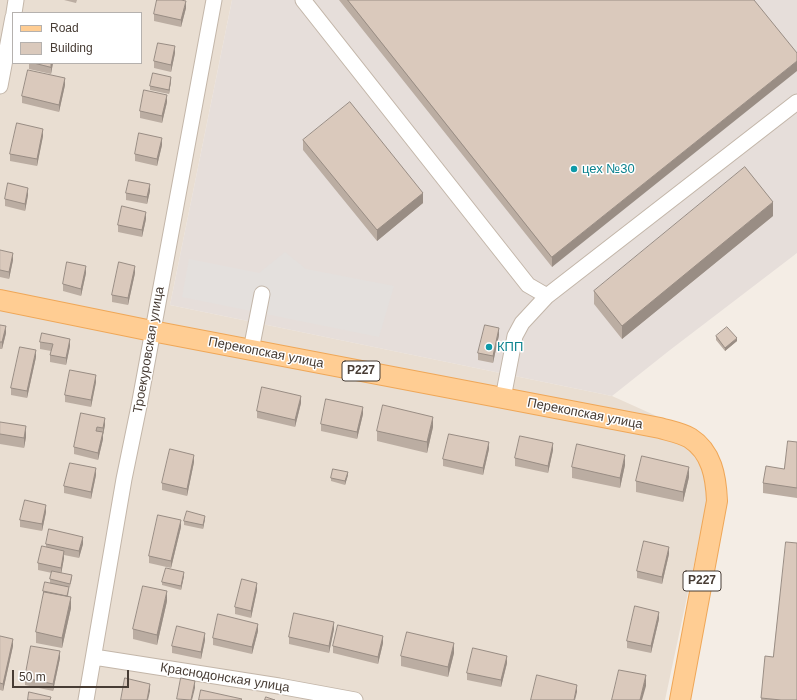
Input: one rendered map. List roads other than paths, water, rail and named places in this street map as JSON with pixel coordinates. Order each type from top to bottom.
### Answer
[{"type":"main road","name":"Перекопская улица","points":[[0,300],[152,331],[660,428],[676,432],[690,438],[703,451],[710,462],[716,481],[717,501],[680,700]]},
{"type":"street","points":[[14,12],[16,0]]},
{"type":"street","name":"Троекуровская улица","points":[[86,700],[123,486],[214,0]]},
{"type":"street","points":[[303,0],[528,285],[547,296]]},
{"type":"street","points":[[0,86],[12,22]]},
{"type":"street","points":[[502,398],[516,336],[522,323],[547,296],[797,102]]},
{"type":"street","points":[[251,350],[262,294]]},
{"type":"street","name":"Краснодонская улица","points":[[94,657],[279,686],[355,700]]},
{"type":"place","name":"цех №30","points":[[574,169]]},
{"type":"place","name":"КПП","points":[[489,347]]}]
